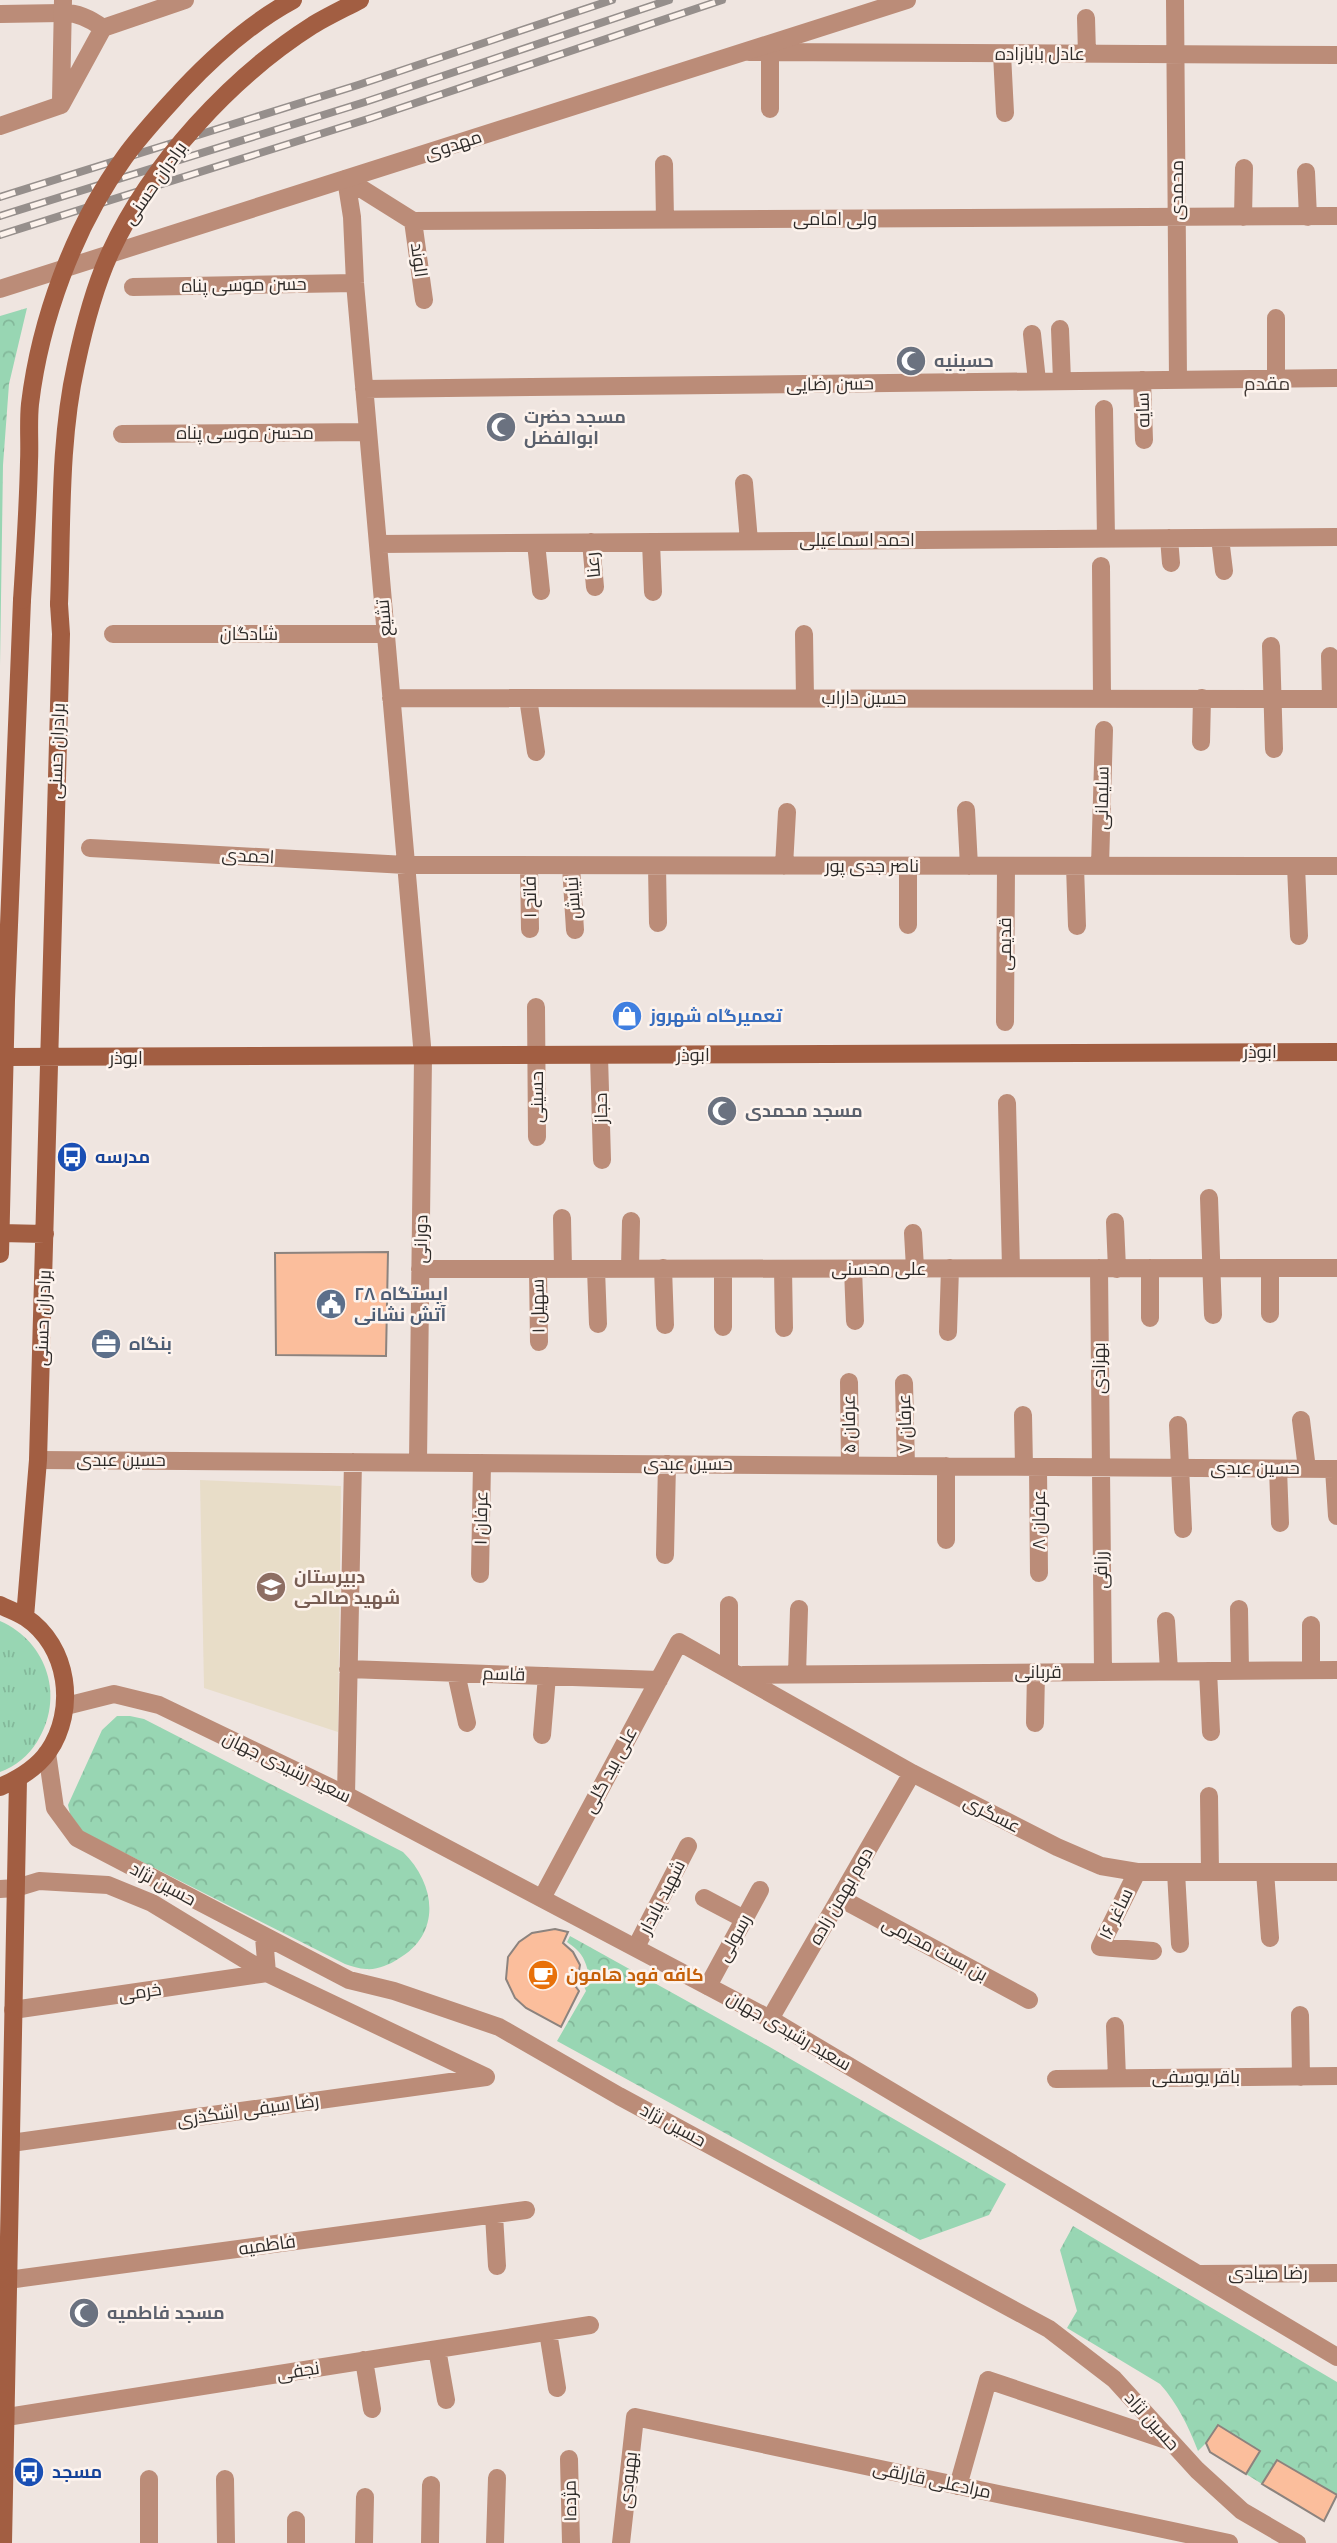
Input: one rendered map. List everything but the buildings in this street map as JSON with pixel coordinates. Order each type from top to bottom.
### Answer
[{"type":"main road","name":"برادران حسنی","points":[[0,1254],[5,1058],[3,1000],[30,405],[42,345],[80,233],[102,191],[124,158],[207,63],[293,0]]},
{"type":"main road","name":"برادران حسنی","points":[[25,1617],[38,1460],[61,634],[59,604],[66,428],[75,366],[93,294],[110,253],[132,212],[178,148],[237,84],[314,25],[360,0]]},
{"type":"main road","name":"ابوذر","points":[[5,1058],[1337,1052]]},
{"type":"main road","points":[[1,1233],[45,1234]]},
{"type":"main road","points":[[0,1605],[25,1617],[44,1635],[58,1656],[65,1681],[66,1706],[60,1731],[47,1753],[34,1768],[0,1787]]},
{"type":"main road","points":[[3,2543],[3,2418],[8,2280],[4,2243],[11,2143],[6,2063],[13,2010],[8,1889],[18,1779]]},
{"type":"street","points":[[0,126],[61,105],[103,28],[185,0]]},
{"type":"street","name":"مهدوی","points":[[0,289],[907,0]]},
{"type":"street","name":"محمدی","points":[[1175,0],[1178,380]]},
{"type":"street","points":[[0,14],[63,6],[71,13],[92,20],[103,28]]},
{"type":"street","points":[[61,105],[63,6]]},
{"type":"street","points":[[1086,18],[1087,54]]},
{"type":"street","name":"عادل بابازاده","points":[[743,52],[1337,55]]},
{"type":"street","points":[[770,52],[770,109]]},
{"type":"street","points":[[1002,54],[1005,113]]},
{"type":"street","points":[[664,164],[665,220]]},
{"type":"street","points":[[1243,217],[1244,168]]},
{"type":"street","points":[[1306,172],[1308,216]]},
{"type":"street","points":[[346,179],[413,221]]},
{"type":"street","name":"تشیع","points":[[346,179],[352,217],[355,283],[423,1057]]},
{"type":"street","name":"ولی امامی","points":[[413,221],[1337,216]]},
{"type":"street","name":"الوند","points":[[413,221],[424,300]]},
{"type":"street","name":"حسن موسی پناه","points":[[133,287],[355,283]]},
{"type":"street","points":[[1276,318],[1276,379]]},
{"type":"street","points":[[1060,329],[1062,381]]},
{"type":"street","points":[[1032,334],[1037,381]]},
{"type":"street","name":"حسن رضایی","points":[[364,389],[1337,378]]},
{"type":"street","name":"سایه","points":[[1142,380],[1144,440]]},
{"type":"street","points":[[1104,409],[1106,538]]},
{"type":"street","name":"محسن موسی پناه","points":[[122,434],[368,432]]},
{"type":"street","points":[[744,483],[749,541]]},
{"type":"street","name":"احمد اسماعیلی","points":[[378,544],[1337,537]]},
{"type":"street","points":[[1169,538],[1171,563]]},
{"type":"street","points":[[1220,538],[1224,571]]},
{"type":"street","name":"رعنا","points":[[591,542],[595,587]]},
{"type":"street","points":[[651,542],[653,592]]},
{"type":"street","points":[[536,543],[541,591]]},
{"type":"street","points":[[1101,566],[1102,699]]},
{"type":"street","name":"شادگان","points":[[113,634],[386,634]]},
{"type":"street","points":[[804,634],[805,698]]},
{"type":"street","points":[[1271,646],[1274,749]]},
{"type":"street","points":[[1330,656],[1334,699]]},
{"type":"street","name":"حسین داراب","points":[[391,698],[1334,699]]},
{"type":"street","points":[[528,698],[536,752]]},
{"type":"street","points":[[1201,743],[1202,698]]},
{"type":"street","name":"سلیمانی","points":[[1100,866],[1104,730]]},
{"type":"street","points":[[966,810],[969,866]]},
{"type":"street","points":[[784,866],[787,812]]},
{"type":"street","name":"احمدی","points":[[90,848],[406,865]]},
{"type":"street","name":"ناصر جدی پور","points":[[406,865],[1337,866]]},
{"type":"street","name":"فاتح ۱","points":[[529,866],[530,929]]},
{"type":"street","name":"نیایش","points":[[571,866],[575,930]]},
{"type":"street","points":[[657,866],[658,923]]},
{"type":"street","points":[[908,866],[908,925]]},
{"type":"street","name":"قدیمی","points":[[1005,1022],[1006,866]]},
{"type":"street","points":[[1075,866],[1077,926]]},
{"type":"street","points":[[1296,866],[1299,936]]},
{"type":"street","name":"حسینی","points":[[536,1007],[537,1137]]},
{"type":"street","name":"حجاز","points":[[599,1056],[602,1160]]},
{"type":"street","name":"دورانی","points":[[418,1462],[423,1057]]},
{"type":"street","points":[[1007,1103],[1011,1268]]},
{"type":"street","points":[[1209,1198],[1213,1315]]},
{"type":"street","points":[[562,1219],[563,1269]]},
{"type":"street","points":[[630,1268],[631,1221]]},
{"type":"street","points":[[1115,1222],[1117,1269]]},
{"type":"street","points":[[913,1233],[915,1268]]},
{"type":"street","points":[[663,1268],[665,1325]]},
{"type":"street","points":[[948,1332],[950,1268]]},
{"type":"street","name":"بهزادی","points":[[1099,1268],[1100,1467]]},
{"type":"street","points":[[1150,1268],[1150,1318]]},
{"type":"street","points":[[1270,1268],[1270,1314]]},
{"type":"street","name":"علی محسنی","points":[[420,1269],[1337,1268]]},
{"type":"street","name":"سهیل ۱","points":[[538,1269],[539,1342]]},
{"type":"street","points":[[596,1269],[598,1324]]},
{"type":"street","points":[[723,1269],[723,1327]]},
{"type":"street","points":[[783,1269],[784,1328]]},
{"type":"street","points":[[853,1269],[855,1321]]},
{"type":"street","name":"عرفان ۵","points":[[849,1382],[850,1465]]},
{"type":"street","name":"عرفان ۷","points":[[904,1383],[906,1466]]},
{"type":"street","name":"عرفان ۸","points":[[1023,1415],[1031,1467],[1039,1573]]},
{"type":"street","points":[[1301,1420],[1307,1469]]},
{"type":"street","points":[[1178,1425],[1182,1529]]},
{"type":"street","name":"حسین عبدی","points":[[38,1460],[1335,1469]]},
{"type":"street","points":[[346,1795],[353,1462]]},
{"type":"street","name":"عرفان ۱","points":[[480,1574],[482,1463]]},
{"type":"street","points":[[665,1555],[667,1464]]},
{"type":"street","points":[[946,1466],[946,1540]]},
{"type":"street","name":"رزاقی","points":[[1100,1467],[1103,1672]]},
{"type":"street","points":[[1278,1469],[1280,1523]]},
{"type":"street","points":[[1335,1469],[1337,1516]]},
{"type":"street","points":[[729,1605],[734,1672]]},
{"type":"street","points":[[797,1674],[800,1609]]},
{"type":"street","points":[[1239,1609],[1240,1671]]},
{"type":"street","points":[[1166,1621],[1169,1671]]},
{"type":"street","points":[[1311,1625],[1311,1670]]},
{"type":"street","name":"عسگری","points":[[679,1642],[912,1773],[1057,1847],[1101,1866],[1137,1872],[1337,1871]]},
{"type":"street","name":"علی بید گلی","points":[[542,1898],[679,1642]]},
{"type":"street","name":"قاسم","points":[[348,1669],[659,1679]]},
{"type":"street","name":"قربانی","points":[[734,1672],[797,1674],[1337,1670]]},
{"type":"street","points":[[1208,1671],[1210,1732]]},
{"type":"street","points":[[1035,1723],[1036,1672]]},
{"type":"street","points":[[456,1673],[467,1723]]},
{"type":"street","points":[[542,1735],[547,1676]]},
{"type":"street","name":"سعید رشیدی جهان","points":[[66,1706],[114,1694],[159,1705],[346,1795],[770,2019],[1337,2357]]},
{"type":"street","name":"حسین نژاد","points":[[47,1753],[55,1808],[76,1838],[349,1980],[394,1991],[499,2027],[619,2096],[1049,2329],[1114,2379],[1197,2470],[1242,2511],[1297,2543]]},
{"type":"street","name":"دوم بهمن زاده","points":[[770,2019],[912,1773]]},
{"type":"street","points":[[1209,1796],[1210,1872]]},
{"type":"street","name":"شهید پایدار","points":[[636,1947],[688,1846]]},
{"type":"street","name":"ساغر ۱۶","points":[[1137,1872],[1100,1947],[1153,1951]]},
{"type":"street","points":[[1176,1872],[1180,1944]]},
{"type":"street","points":[[1265,1872],[1270,1937]]},
{"type":"street","points":[[8,1889],[39,1881],[108,1885],[152,1903],[267,1973]]},
{"type":"street","name":"رسولی","points":[[708,1986],[760,1890]]},
{"type":"street","points":[[704,1898],[744,1919]]},
{"type":"street","name":"بن بست محرمی","points":[[840,1898],[1030,2000]]},
{"type":"street","points":[[264,1937],[267,1973]]},
{"type":"street","name":"خرمی","points":[[13,2010],[267,1973]]},
{"type":"street","name":"رضا سیفی اشکذری","points":[[11,2143],[486,2077],[267,1973]]},
{"type":"street","points":[[1300,2015],[1301,2077]]},
{"type":"street","points":[[1115,2026],[1117,2078]]},
{"type":"street","name":"باقر یوسفی","points":[[1056,2079],[1337,2076]]},
{"type":"street","name":"فاطمیه","points":[[8,2280],[526,2210]]},
{"type":"street","points":[[494,2215],[497,2266]]},
{"type":"street","name":"رضا صیادی","points":[[1200,2274],[1337,2273]]},
{"type":"street","name":"نجفی","points":[[3,2418],[590,2325]]},
{"type":"street","points":[[548,2332],[557,2388]]},
{"type":"street","points":[[437,2349],[446,2400]]},
{"type":"street","points":[[364,2360],[372,2409]]},
{"type":"street","points":[[958,2486],[988,2380],[1170,2441]]},
{"type":"street","name":"مرادعلی قارلقی","points":[[635,2417],[1229,2543]]},
{"type":"street","name":"بهبودی","points":[[621,2543],[635,2417]]},
{"type":"street","name":"مژده۱","points":[[569,2459],[570,2543]]},
{"type":"street","points":[[495,2543],[497,2478]]},
{"type":"street","points":[[149,2479],[149,2543]]},
{"type":"street","points":[[225,2479],[226,2543]]},
{"type":"street","points":[[430,2543],[431,2485]]},
{"type":"street","points":[[364,2543],[365,2497]]},
{"type":"street","points":[[296,2520],[296,2543]]},
{"type":"shaded area","name":"دبیرستان شهید صالحی","points":[[200,1480],[341,1486],[338,1732],[204,1688]]},
{"type":"green space","points":[[27,308],[9,384],[3,465],[0,666],[0,316]]},
{"type":"green space","points":[[0,1621],[17,1630],[40,1657],[47,1673],[50,1707],[37,1742],[21,1760],[0,1772]]},
{"type":"green space","points":[[117,1716],[144,1719],[403,1852],[414,1865],[428,1893],[428,1923],[422,1936],[412,1949],[379,1968],[361,1968],[345,1964],[83,1832],[70,1814],[68,1805],[102,1730]]},
{"type":"green space","points":[[570,1936],[768,2046],[1006,2184],[989,2215],[920,2240],[557,2041],[586,1991],[582,1982],[588,1971],[581,1954],[567,1942]]},
{"type":"green space","points":[[1073,2226],[1337,2382],[1337,2495],[1277,2460],[1262,2484],[1246,2474],[1260,2451],[1218,2425],[1198,2451],[1182,2416],[1160,2384],[1067,2328],[1077,2311],[1060,2250]]},
{"type":"railway","points":[[0,197],[358,85],[612,0]]},
{"type":"railway","points":[[0,216],[365,102],[669,0]]},
{"type":"railway","points":[[0,235],[371,118],[722,0]]},
{"type":"place","name":"حسینیه","points":[[911,361]]},
{"type":"place","name":"مسجد حضرت ابوالفضل","points":[[501,427]]},
{"type":"place","name":"تعمیرگاه شهروز","points":[[627,1016]]},
{"type":"place","name":"مسجد محمدی","points":[[722,1111]]},
{"type":"place","name":"مدرسه","points":[[72,1157]]},
{"type":"place","name":"ایستگاه ۲۸ آتش نشانی","points":[[331,1304]]},
{"type":"place","name":"بنگاه","points":[[106,1344]]},
{"type":"place","name":"دبیرستان شهید صالحی","points":[[271,1587]]},
{"type":"place","name":"کافه فود هامون","points":[[543,1975]]},
{"type":"place","name":"مسجد فاطمیه","points":[[84,2313]]},
{"type":"place","name":"مسجد","points":[[29,2472]]},
{"type":"district","name":"مقدم","points":[[1267,383]]}]
